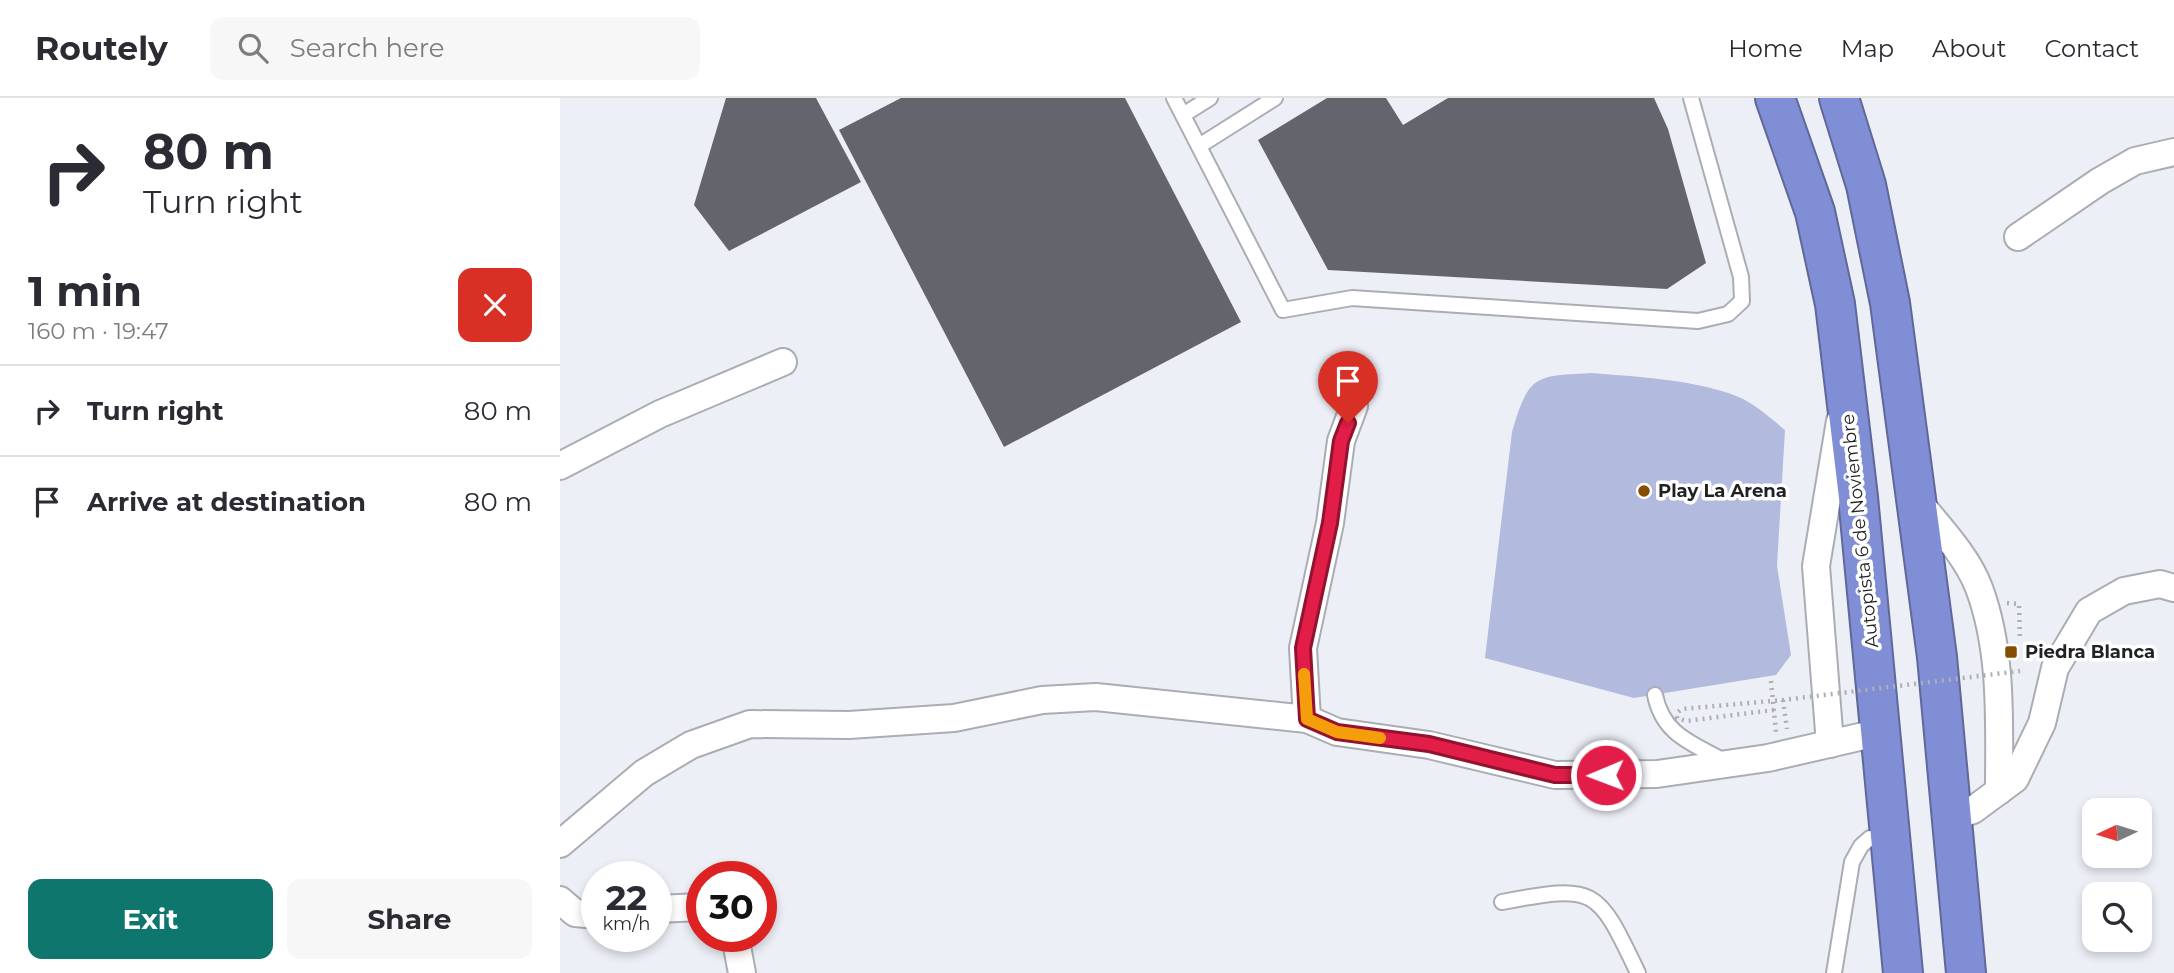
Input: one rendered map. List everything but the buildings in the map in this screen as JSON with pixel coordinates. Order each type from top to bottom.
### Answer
[{"type":"highway","name":"Autopista 6 de Noviembre","points":[[1775,98],[1815,212],[1835,304],[1858,497],[1903,973]]},
{"type":"highway","points":[[1839,98],[1866,185],[1890,303],[1917,500],[1953,817],[1966,973]]},
{"type":"street","points":[[2018,237],[2100,181],[2135,162],[2174,152]]},
{"type":"street","points":[[560,466],[660,414],[783,362]]},
{"type":"street","points":[[1830,744],[1816,566],[1844,395]]},
{"type":"street","points":[[1307,719],[1303,648],[1330,523],[1341,441],[1354,406]]},
{"type":"street","points":[[1917,500],[1952,544],[1979,586],[1997,664],[1999,791]]},
{"type":"street","points":[[1953,817],[1973,810],[2015,779],[2042,723],[2055,668],[2090,611],[2124,591],[2160,584],[2174,588]]},
{"type":"street","points":[[560,844],[645,773],[691,745],[750,724],[849,725],[954,718],[1042,700],[1096,697],[1307,719],[1337,732],[1429,744],[1555,775],[1657,774],[1728,764],[1881,732]]},
{"type":"street","points":[[560,900],[575,913],[581,914]]},
{"type":"street","points":[[738,952],[742,973]]},
{"type":"lane","points":[[1174,98],[1283,310],[1352,298],[1698,321],[1728,314],[1742,301],[1741,277],[1691,98]]},
{"type":"lane","points":[[1183,115],[1210,98]]},
{"type":"lane","points":[[1199,146],[1276,98]]},
{"type":"lane","points":[[1655,695],[1663,721],[1677,735],[1728,764]]},
{"type":"lane","points":[[1834,973],[1852,862],[1861,846],[1870,838],[1891,839]]},
{"type":"lane","points":[[1502,902],[1558,891],[1586,895],[1610,918],[1638,973]]},
{"type":"path","points":[[1774,710],[1686,722],[1677,718],[1677,713],[1682,709],[1783,700],[2020,671]]},
{"type":"path","points":[[1771,681],[1777,735],[1787,735],[1783,700]]},
{"type":"shaded area","name":"Play La Arena","points":[[1592,373],[1662,379],[1731,394],[1760,409],[1785,430],[1777,566],[1791,655],[1776,675],[1634,698],[1485,658],[1512,432],[1518,413],[1530,389],[1537,382],[1558,375]]},
{"type":"slow traffic","points":[[1304,674],[1307,719],[1337,732],[1380,738]]},
{"type":"place","name":"Play La Arena","points":[[1644,491]]},
{"type":"place","name":"Piedra Blanca","points":[[2011,652]]},
{"type":"route","points":[[1348,423],[1341,441],[1330,523],[1303,648],[1307,719],[1337,732],[1429,744],[1555,775],[1606,775]]}]
